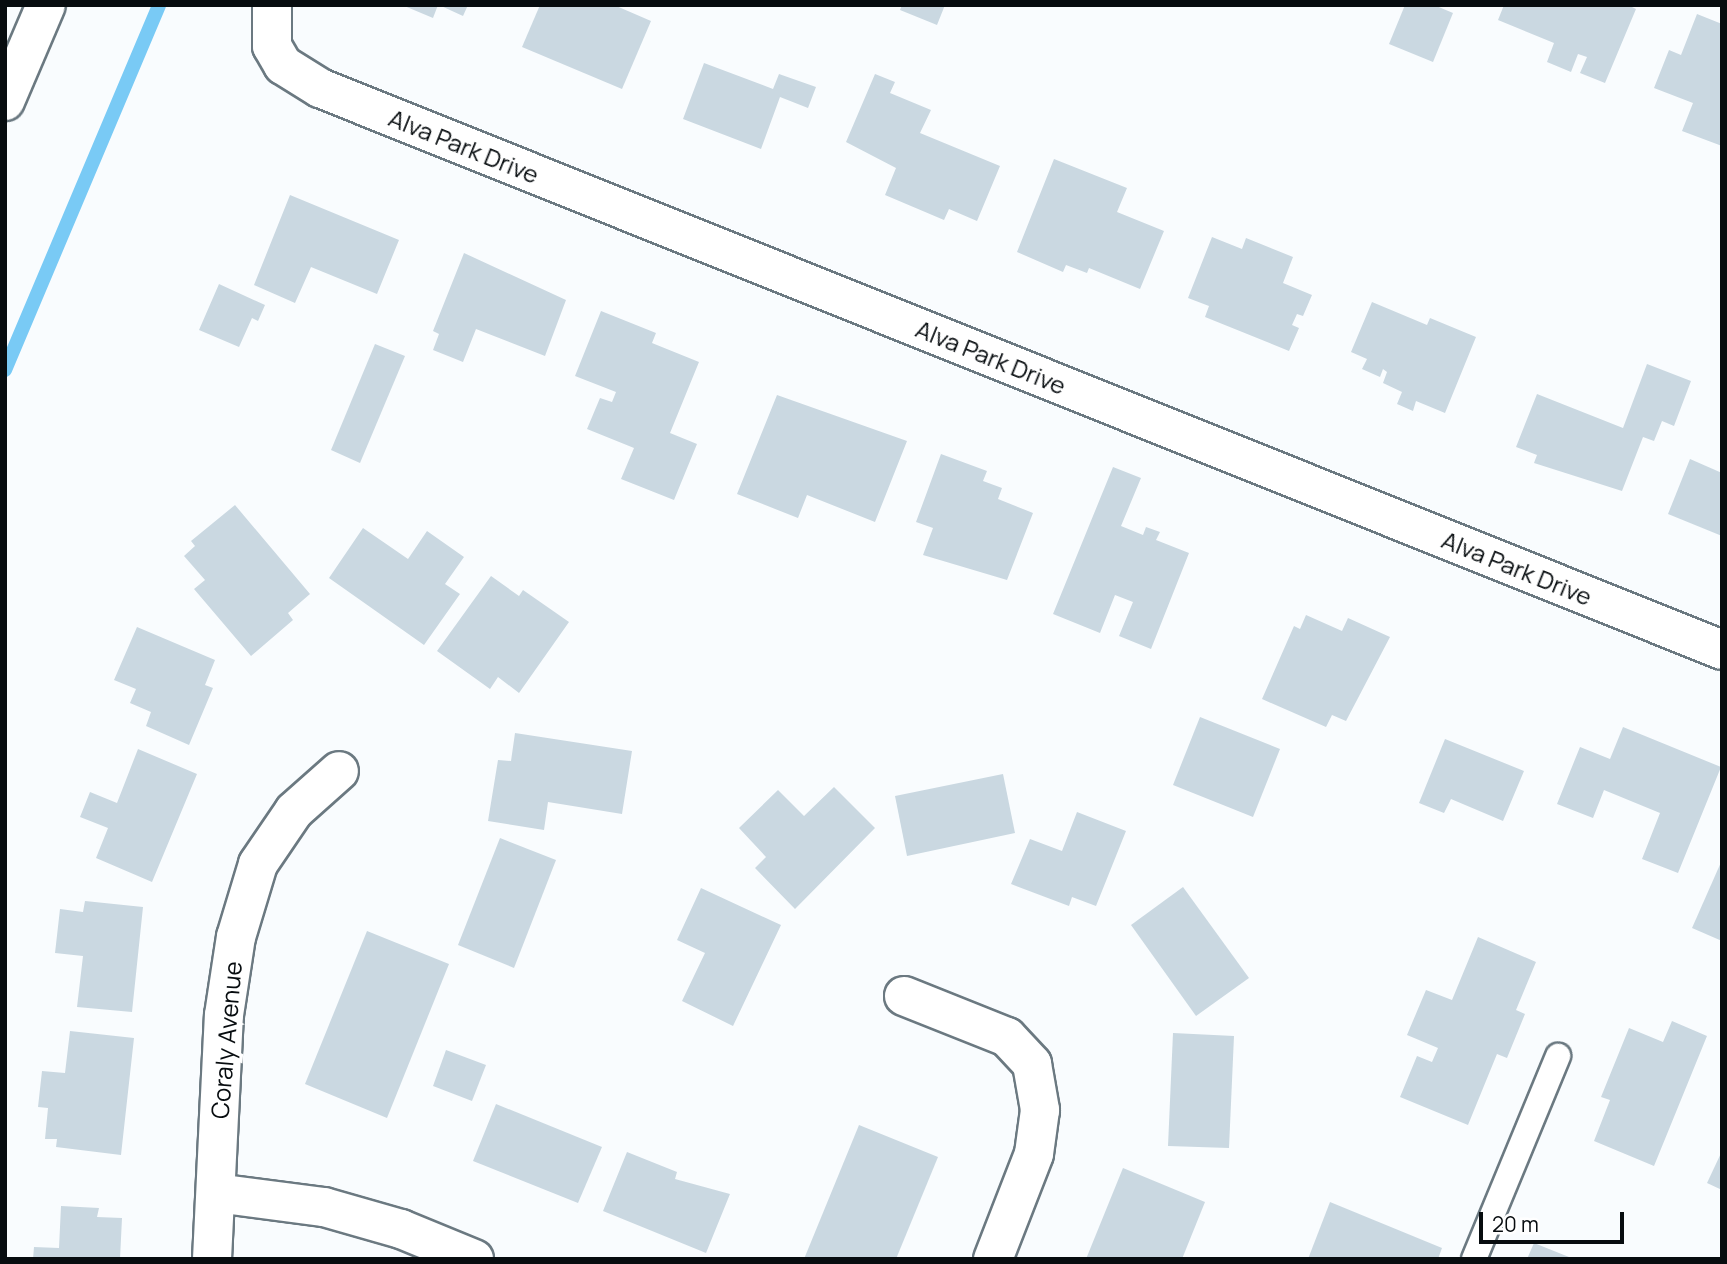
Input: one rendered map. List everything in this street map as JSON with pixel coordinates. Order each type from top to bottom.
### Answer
[{"type":"street","points":[[5,101],[46,5]]},
{"type":"street","name":"Alva Park Drive","points":[[272,5],[272,46],[283,65],[320,88],[1722,650]]},
{"type":"street","name":"Coraly Avenue","points":[[212,1259],[224,1015],[236,937],[258,864],[294,811],[339,771]]},
{"type":"street","points":[[904,996],[1007,1037],[1032,1064],[1040,1110],[1034,1154],[993,1259]]},
{"type":"street","points":[[216,1193],[324,1207],[401,1229],[474,1259]]},
{"type":"lane","points":[[1474,1259],[1558,1056]]},
{"type":"building","points":[[402,5],[438,5],[433,18]]},
{"type":"building","points":[[439,5],[468,5],[463,16]]},
{"type":"building","points":[[540,5],[614,5],[651,21],[622,89],[522,47]]},
{"type":"building","points":[[902,5],[945,5],[937,25],[900,10]]},
{"type":"building","points":[[1405,5],[1434,5],[1453,13],[1433,62],[1389,44]]},
{"type":"building","points":[[1504,5],[1628,5],[1636,9],[1605,83],[1580,73],[1587,57],[1578,54],[1571,72],[1547,62],[1554,43],[1498,20]]},
{"type":"building","points":[[1697,14],[1722,24],[1722,146],[1682,131],[1693,103],[1654,88],[1669,50],[1681,55]]},
{"type":"building","points":[[704,63],[773,89],[779,74],[816,87],[808,108],[780,97],[761,149],[683,119]]},
{"type":"building","points":[[875,74],[895,82],[890,93],[931,110],[920,133],[1000,166],[977,221],[949,209],[944,220],[885,195],[896,168],[846,142]]},
{"type":"building","points":[[1054,159],[1127,188],[1117,212],[1164,231],[1140,289],[1089,268],[1087,273],[1066,265],[1063,272],[1017,252]]},
{"type":"building","points":[[290,195],[399,240],[377,294],[311,267],[295,303],[254,285]]},
{"type":"building","points":[[1212,237],[1242,249],[1246,238],[1293,257],[1283,283],[1312,295],[1303,316],[1297,314],[1292,325],[1299,328],[1289,351],[1205,317],[1209,306],[1188,298]]},
{"type":"building","points":[[464,253],[566,300],[545,356],[476,329],[463,362],[433,350],[439,334],[433,331]]},
{"type":"building","points":[[219,284],[265,305],[258,321],[252,318],[239,347],[199,330]]},
{"type":"building","points":[[1372,302],[1427,325],[1430,318],[1476,337],[1445,413],[1416,401],[1413,411],[1397,404],[1402,392],[1383,383],[1387,372],[1383,369],[1380,377],[1362,369],[1367,359],[1351,352]]},
{"type":"building","points":[[601,311],[656,333],[652,343],[699,362],[670,433],[697,444],[674,500],[621,479],[634,448],[587,429],[600,398],[612,402],[616,392],[575,376]]},
{"type":"building","points":[[375,344],[405,356],[360,463],[331,450]]},
{"type":"building","points":[[1647,364],[1691,381],[1674,426],[1662,421],[1654,441],[1643,437],[1622,491],[1534,463],[1537,455],[1516,447],[1537,394],[1623,428]]},
{"type":"building","points":[[777,395],[907,441],[875,522],[807,495],[798,518],[737,494]]},
{"type":"building","points":[[941,454],[987,471],[983,481],[1002,488],[998,499],[1033,513],[1007,580],[923,555],[933,528],[916,522]]},
{"type":"building","points":[[1690,459],[1722,473],[1722,536],[1668,514]]},
{"type":"building","points":[[1113,467],[1141,478],[1121,526],[1143,535],[1146,527],[1160,532],[1156,540],[1189,553],[1151,649],[1119,636],[1133,602],[1115,595],[1100,633],[1053,614]]},
{"type":"building","points":[[235,505],[310,594],[288,613],[293,620],[251,656],[194,589],[205,580],[184,556],[195,546],[191,541]]},
{"type":"building","points":[[363,528],[408,559],[427,531],[464,557],[445,584],[460,594],[424,645],[329,578]]},
{"type":"building","points":[[491,576],[519,596],[523,590],[569,622],[519,693],[498,677],[490,689],[437,651]]},
{"type":"building","points":[[1306,615],[1342,631],[1348,618],[1390,637],[1346,721],[1332,715],[1326,727],[1262,699],[1294,626],[1300,629]]},
{"type":"building","points":[[137,627],[215,660],[205,685],[213,688],[189,745],[146,726],[151,712],[130,703],[136,689],[114,680]]},
{"type":"building","points":[[1200,717],[1280,749],[1253,817],[1173,785]]},
{"type":"building","points":[[1623,727],[1721,767],[1678,873],[1642,859],[1660,813],[1604,790],[1593,818],[1557,804],[1580,747],[1610,759]]},
{"type":"building","points":[[515,733],[632,751],[622,814],[548,802],[544,830],[488,821],[498,760],[511,761]]},
{"type":"building","points":[[1445,739],[1524,771],[1503,821],[1451,799],[1444,813],[1419,803]]},
{"type":"building","points":[[138,749],[197,774],[152,882],[96,858],[108,828],[80,817],[90,792],[117,803]]},
{"type":"building","points":[[1003,774],[1015,833],[907,856],[895,796]]},
{"type":"building","points":[[834,787],[875,828],[795,909],[755,868],[766,857],[739,828],[778,790],[804,816]]},
{"type":"building","points":[[1077,812],[1126,831],[1096,906],[1072,897],[1069,906],[1011,884],[1030,839],[1062,851]]},
{"type":"building","points":[[500,838],[556,860],[514,968],[458,945]]},
{"type":"building","points":[[1722,860],[1722,941],[1692,928]]},
{"type":"building","points":[[1183,887],[1249,978],[1196,1016],[1131,925]]},
{"type":"building","points":[[701,888],[781,925],[733,1026],[682,1001],[705,953],[677,940]]},
{"type":"building","points":[[85,901],[143,907],[132,1012],[77,1007],[83,956],[55,953],[60,909],[83,912]]},
{"type":"building","points":[[367,931],[449,964],[387,1118],[305,1084]]},
{"type":"building","points":[[1478,937],[1536,962],[1516,1010],[1525,1014],[1507,1058],[1497,1054],[1468,1125],[1400,1097],[1417,1056],[1432,1062],[1438,1048],[1407,1035],[1426,990],[1452,1000]]},
{"type":"building","points":[[1672,1021],[1707,1036],[1654,1166],[1594,1141],[1610,1100],[1601,1097],[1629,1028],[1663,1042]]},
{"type":"building","points":[[70,1031],[134,1038],[121,1155],[56,1147],[57,1139],[45,1139],[48,1108],[38,1107],[42,1071],[65,1073]]},
{"type":"building","points":[[1173,1033],[1234,1036],[1229,1148],[1168,1146]]},
{"type":"building","points":[[446,1050],[486,1065],[472,1101],[433,1086]]},
{"type":"building","points":[[496,1104],[602,1147],[578,1203],[473,1161]]},
{"type":"building","points":[[859,1125],[938,1157],[896,1259],[804,1259]]},
{"type":"building","points":[[1722,1151],[1722,1190],[1707,1183]]},
{"type":"building","points":[[627,1152],[677,1172],[675,1179],[730,1194],[706,1253],[603,1211]]},
{"type":"building","points":[[1123,1168],[1205,1202],[1182,1259],[1086,1259]]},
{"type":"building","points":[[1330,1202],[1442,1248],[1438,1259],[1308,1259]]},
{"type":"building","points":[[61,1206],[99,1208],[97,1217],[122,1218],[120,1259],[33,1259],[34,1247],[59,1248]]},
{"type":"building","points":[[1534,1243],[1574,1259],[1527,1259]]},
{"type":"waterway","points":[[5,370],[159,5]]}]
